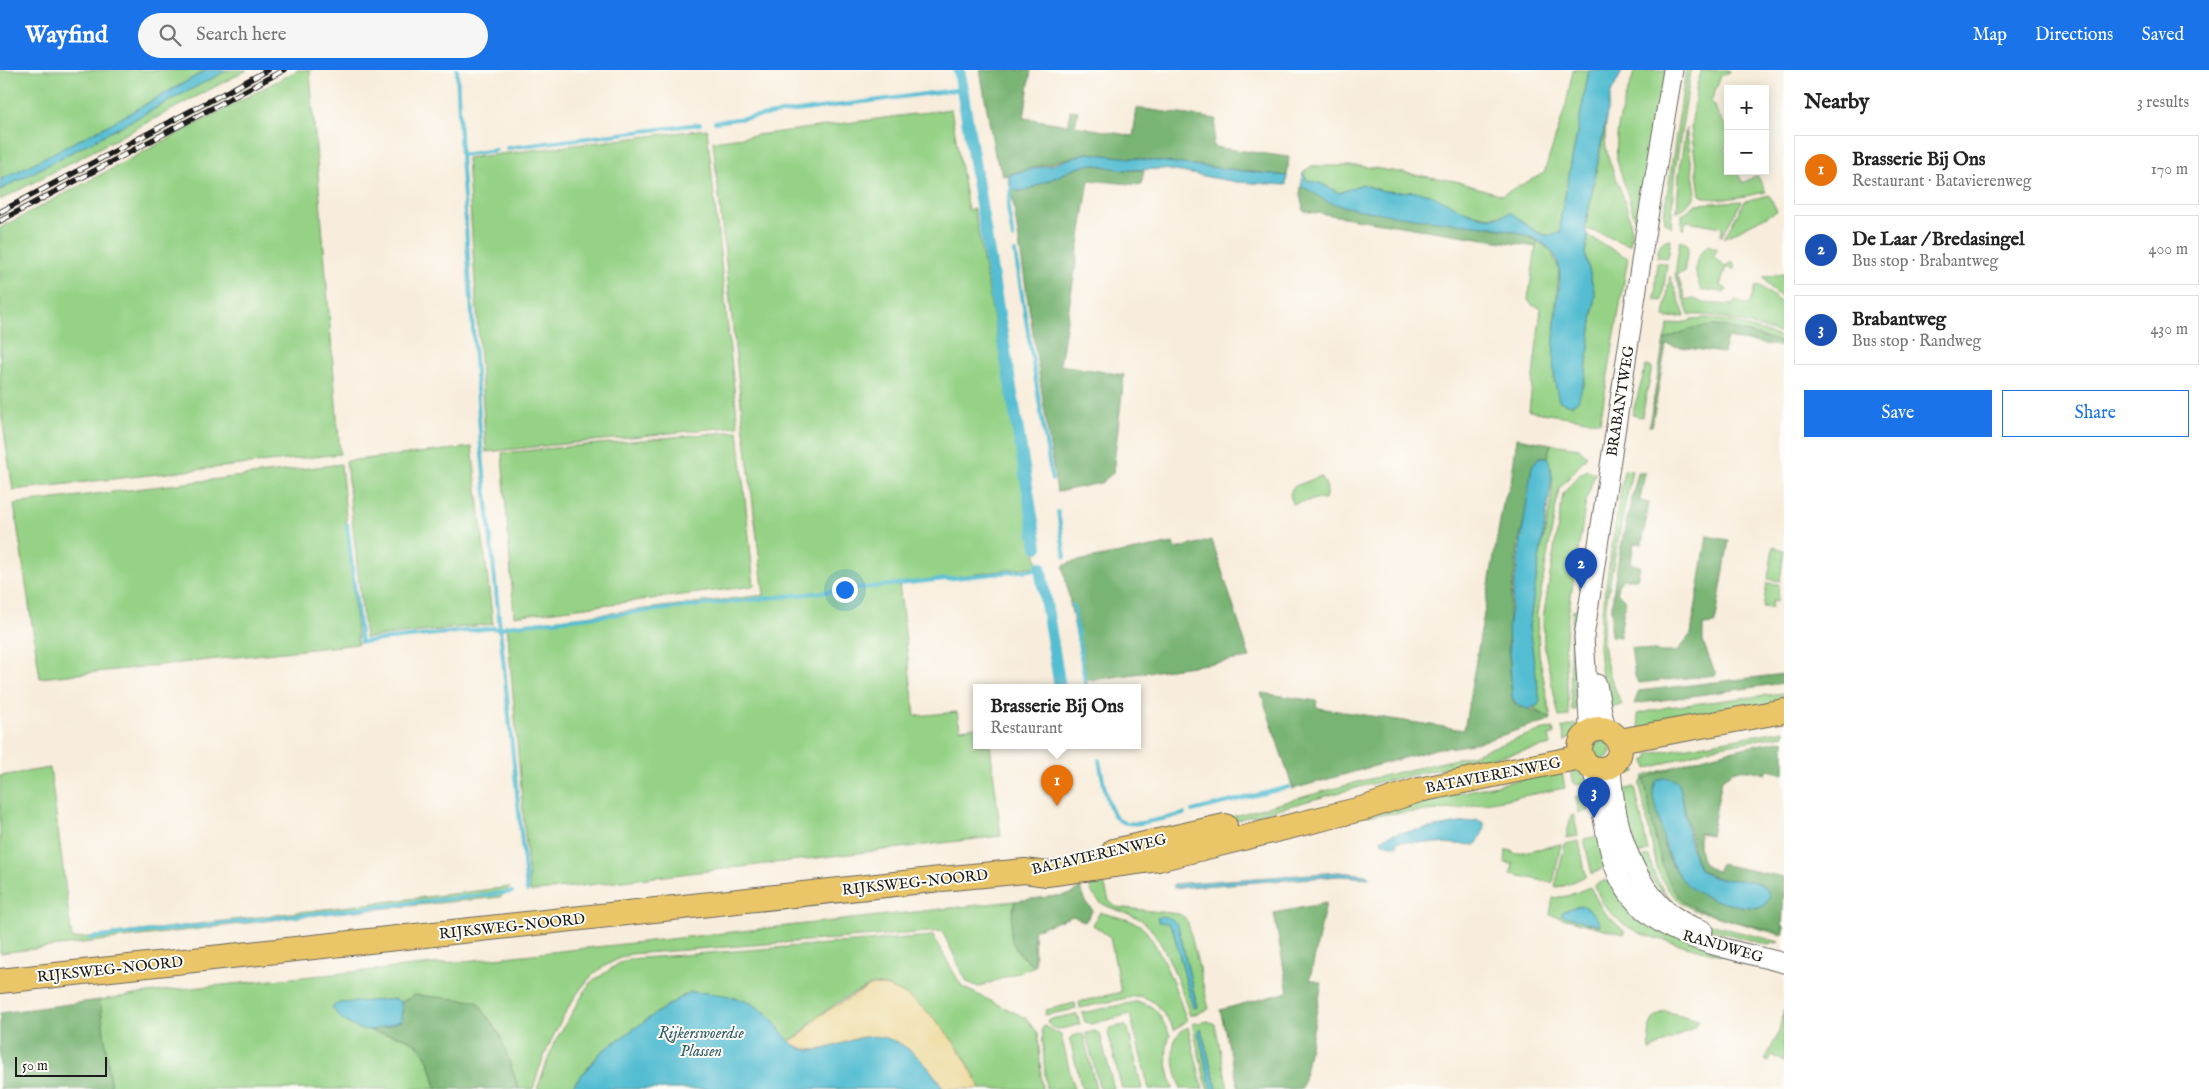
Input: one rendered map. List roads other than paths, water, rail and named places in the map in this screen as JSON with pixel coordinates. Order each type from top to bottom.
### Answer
[{"type":"main road","name":"BATAVIERENWEG","points":[[1025,871],[1047,874],[1158,859],[1365,808],[1419,790],[1600,749],[1784,711]]},
{"type":"main road","name":"BATAVIERENWEG","points":[[1600,749],[1784,726]]},
{"type":"main road","name":"RIJKSWEG-NOORD","points":[[0,982],[1025,871]]},
{"type":"street","name":"BRABANTWEG","points":[[1600,749],[1589,719],[1584,636],[1646,229],[1673,70]]},
{"type":"street","name":"BRABANTWEG","points":[[1600,749],[1602,717],[1594,648],[1597,617],[1683,70]]},
{"type":"street","name":"RANDWEG","points":[[1600,749],[1612,781],[1624,842],[1631,862],[1646,888],[1664,908],[1700,929],[1784,953]]},
{"type":"street","name":"RANDWEG","points":[[1600,749],[1597,784],[1615,869],[1624,888],[1638,906],[1653,919],[1674,931],[1696,940],[1784,963]]},
{"type":"water","points":[[207,70],[228,70],[0,190],[0,180],[112,123]]},
{"type":"water","points":[[1589,70],[1623,70],[1611,93],[1585,228],[1588,236],[1585,253],[1595,295],[1586,373],[1578,401],[1571,405],[1559,401],[1554,377],[1554,340],[1560,281],[1559,268],[1553,254],[1542,243],[1526,235],[1487,226],[1436,221],[1346,207],[1326,201],[1301,187],[1303,173],[1307,180],[1322,184],[1339,193],[1362,184],[1385,191],[1424,193],[1477,215],[1499,217],[1509,212],[1534,230],[1547,235],[1554,235],[1561,231],[1560,222]]},
{"type":"water","points":[[1087,153],[1287,176],[1286,185],[1236,182],[1164,169],[1125,170],[1091,164],[1074,169],[1027,190],[1011,189],[1008,178],[1011,174],[1054,164]]},
{"type":"water","points":[[1539,457],[1547,457],[1550,463],[1552,478],[1529,627],[1540,701],[1538,705],[1529,709],[1518,706],[1512,697],[1508,628],[1532,466]]},
{"type":"water","points":[[1670,778],[1678,782],[1693,854],[1702,871],[1719,879],[1758,883],[1765,888],[1770,896],[1765,905],[1759,908],[1730,904],[1708,897],[1691,888],[1679,875],[1670,860],[1653,791],[1656,781]]},
{"type":"water","points":[[1478,820],[1484,823],[1485,828],[1476,845],[1397,841],[1397,846],[1382,843],[1381,839],[1393,834]]},
{"type":"water","points":[[1339,872],[1368,875],[1369,878],[1340,876],[1174,888],[1174,884]]},
{"type":"water","points":[[1581,905],[1594,914],[1600,926],[1561,915],[1563,911]]},
{"type":"water","points":[[1162,916],[1172,919],[1178,926],[1197,1007],[1193,1008],[1173,930],[1168,923],[1159,922],[1157,918]]},
{"type":"water","name":"Rijkerswoerdse Plassen","points":[[690,992],[728,996],[747,1001],[765,1012],[789,1041],[805,1050],[820,1050],[865,1037],[876,1036],[891,1039],[917,1056],[932,1072],[943,1089],[570,1089],[601,1052],[665,1007]]},
{"type":"water","points":[[396,999],[401,1002],[401,1021],[369,1030],[356,1028],[349,1024],[339,1017],[332,1007],[339,1003]]},
{"type":"water","points":[[1201,1029],[1217,1089],[1211,1089],[1198,1030]]},
{"type":"waterway","points":[[457,70],[461,155]]},
{"type":"waterway","points":[[959,70],[1037,547]]},
{"type":"waterway","points":[[715,122],[962,89]]},
{"type":"waterway","points":[[507,148],[700,124]]},
{"type":"waterway","points":[[496,150],[461,155],[481,445],[527,891]]},
{"type":"waterway","points":[[1011,189],[1008,208],[1013,238]]},
{"type":"waterway","points":[[1015,252],[1052,480]]},
{"type":"waterway","points":[[1058,512],[1065,557]]},
{"type":"waterway","points":[[347,524],[361,642],[494,628],[499,630],[506,626],[1040,569]]},
{"type":"waterway","points":[[1040,567],[1060,684]]},
{"type":"waterway","points":[[1073,605],[1086,684]]},
{"type":"waterway","points":[[1099,760],[1108,802],[1113,814],[1120,821],[1143,823],[1184,814]]},
{"type":"waterway","points":[[1192,811],[1289,787]]},
{"type":"waterway","points":[[90,938],[512,892]]},
{"type":"railway","points":[[0,212],[268,70]]},
{"type":"railway","points":[[0,221],[284,70]]},
{"type":"place","name":"De Laar / Bredasingel","points":[[1581,589]]},
{"type":"place","name":"Brasserie Bij Ons","points":[[1057,806]]},
{"type":"place","name":"Brabantweg","points":[[1594,818]]}]
